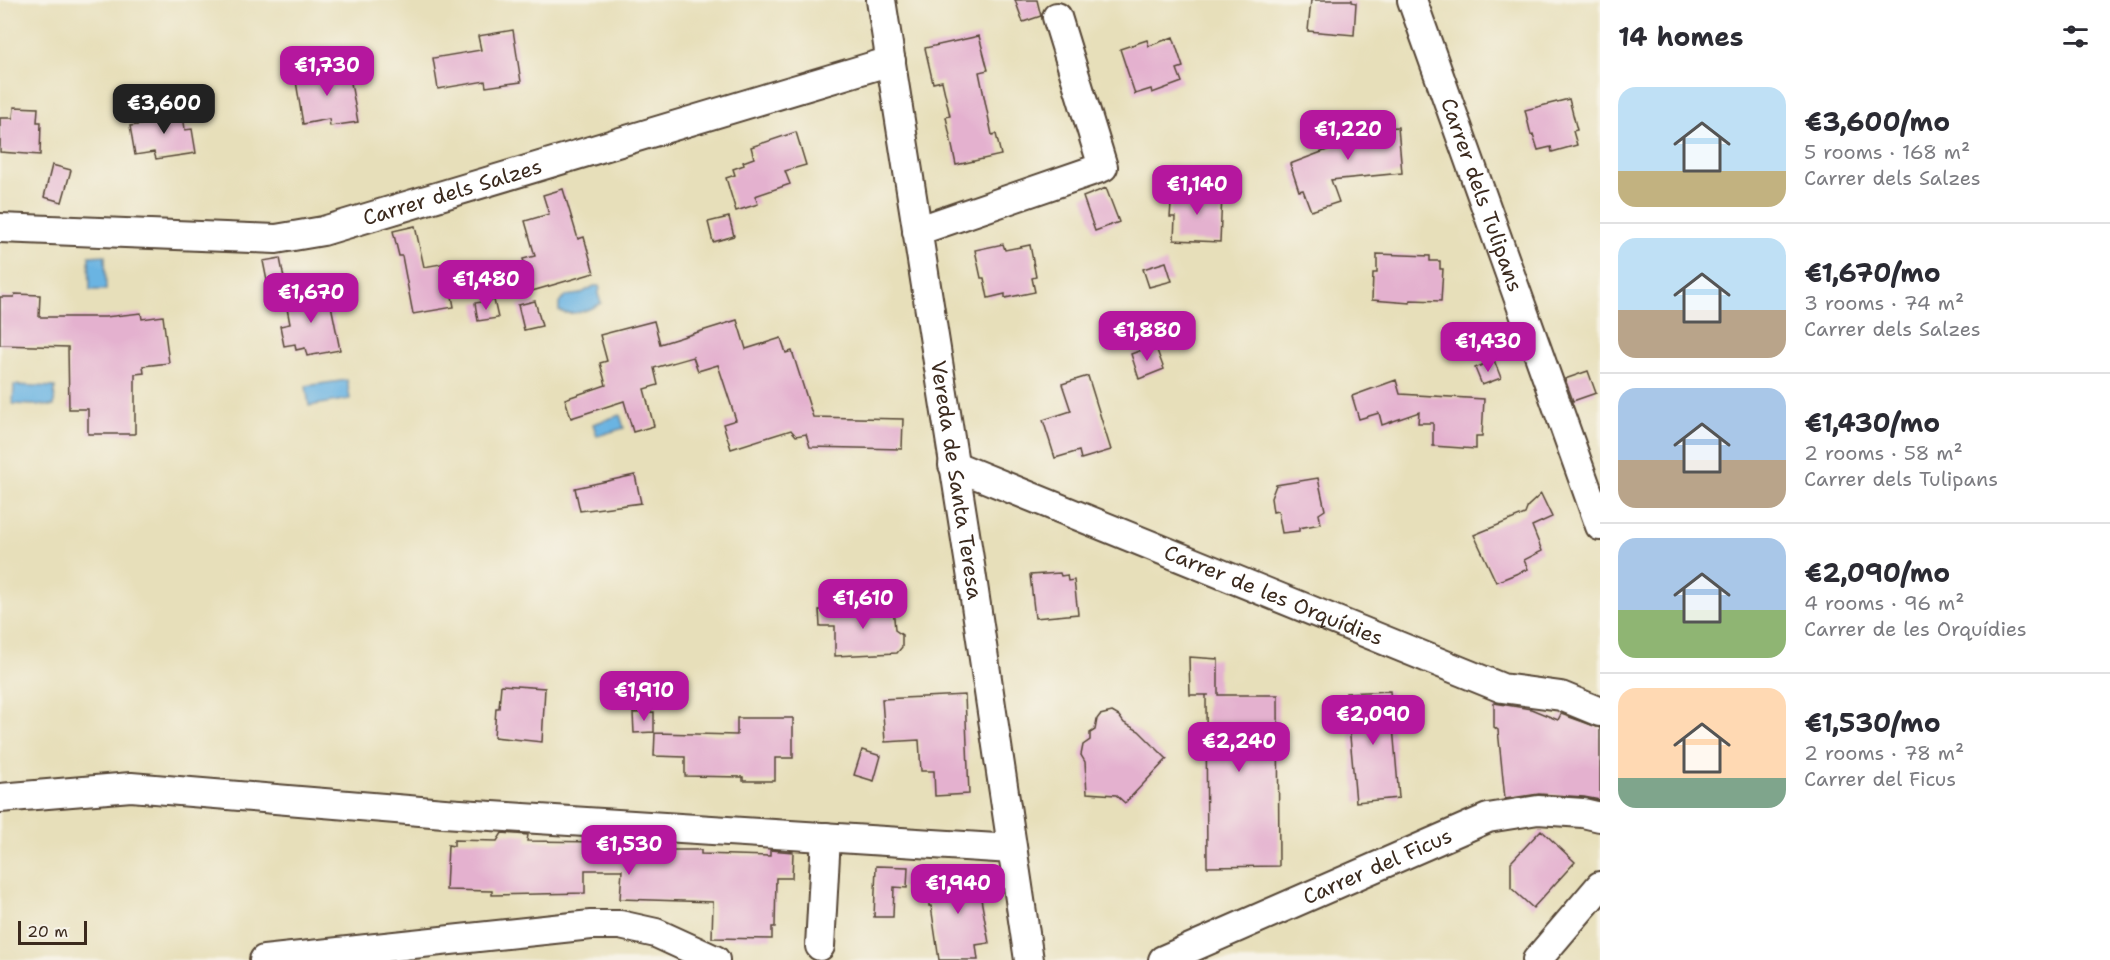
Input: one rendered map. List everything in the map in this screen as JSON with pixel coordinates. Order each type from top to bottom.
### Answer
[{"type":"street","name":"Vereda de Santa Teresa","points":[[881,0],[970,564],[1029,960]]},
{"type":"street","name":"Carrer dels Tulipans","points":[[1412,0],[1600,526]]},
{"type":"street","points":[[917,231],[1103,167],[1057,17]]},
{"type":"street","name":"Carrer dels Salzes","points":[[0,228],[276,239],[323,231],[891,61]]},
{"type":"street","name":"Carrer de les Orquídies","points":[[953,465],[1502,688],[1561,696],[1600,712]]},
{"type":"street","points":[[0,798],[131,787],[444,813],[1012,849]]},
{"type":"street","name":"Carrer del Ficus","points":[[1163,960],[1488,818],[1539,810],[1583,813],[1600,817]]},
{"type":"street","points":[[820,946],[826,837]]},
{"type":"street","points":[[1537,960],[1600,886]]},
{"type":"street","points":[[264,960],[591,925],[620,925],[656,933],[715,960]]},
{"type":"water","points":[[105,255],[106,290],[90,290],[89,256]]},
{"type":"water","points":[[594,286],[599,286],[598,294],[601,303],[581,312],[559,311],[559,303],[566,296],[580,294]]},
{"type":"water","points":[[347,380],[350,399],[309,406],[306,386]]},
{"type":"water","points":[[14,385],[55,387],[54,406],[13,404]]},
{"type":"water","points":[[620,415],[624,428],[597,436],[593,424]]},
{"type":"building","points":[[1015,0],[1037,0],[1041,16],[1023,22]]},
{"type":"building","points":[[1311,0],[1352,0],[1356,3],[1354,35],[1308,31]]},
{"type":"building","points":[[513,30],[521,82],[486,87],[485,81],[438,89],[433,58],[481,50],[478,36]]},
{"type":"building","points":[[979,36],[988,70],[979,72],[992,135],[996,134],[1001,155],[956,165],[946,117],[950,116],[942,81],[933,83],[925,48]]},
{"type":"building","points":[[1173,37],[1183,67],[1177,69],[1182,82],[1152,93],[1151,89],[1135,94],[1120,49],[1147,40],[1149,46]]},
{"type":"building","points":[[348,66],[358,122],[330,126],[329,119],[303,124],[295,75]]},
{"type":"building","points":[[1569,99],[1577,130],[1573,131],[1577,145],[1552,152],[1551,147],[1538,150],[1533,134],[1531,135],[1525,110]]},
{"type":"building","points":[[182,106],[185,130],[192,129],[196,153],[156,159],[154,152],[135,155],[130,126],[151,123],[149,110]]},
{"type":"building","points":[[14,107],[38,108],[37,122],[41,122],[40,155],[0,152],[0,118],[13,118]]},
{"type":"building","points":[[1366,117],[1368,129],[1398,127],[1402,173],[1331,180],[1339,202],[1311,211],[1303,190],[1299,191],[1290,164],[1343,144],[1338,122]]},
{"type":"building","points":[[796,132],[806,165],[785,171],[790,184],[755,196],[758,204],[736,211],[726,178],[735,175],[733,169],[754,158],[751,147]]},
{"type":"building","points":[[52,165],[71,170],[62,202],[44,197]]},
{"type":"building","points":[[1106,188],[1119,222],[1095,231],[1083,197]]},
{"type":"building","points":[[563,189],[578,239],[584,237],[594,273],[532,291],[523,259],[535,256],[525,221],[549,214],[543,195]]},
{"type":"building","points":[[1172,192],[1222,194],[1220,242],[1174,240],[1175,217],[1170,217]]},
{"type":"building","points":[[729,217],[734,236],[713,242],[708,222]]},
{"type":"building","points":[[415,226],[424,267],[446,263],[454,307],[413,314],[402,256],[399,256],[393,231]]},
{"type":"building","points":[[1003,244],[1005,250],[1030,245],[1036,277],[1032,278],[1035,292],[1005,298],[1005,294],[988,298],[975,250]]},
{"type":"building","points":[[1377,254],[1430,256],[1430,261],[1440,261],[1440,269],[1443,269],[1441,301],[1410,300],[1410,303],[1372,300],[1373,273],[1377,273]]},
{"type":"building","points":[[280,258],[284,278],[267,281],[263,261]]},
{"type":"building","points":[[1166,262],[1172,281],[1149,287],[1143,269]]},
{"type":"building","points":[[328,290],[340,350],[307,356],[305,348],[296,350],[295,344],[284,346],[280,326],[290,324],[285,298]]},
{"type":"building","points":[[15,294],[40,295],[39,317],[105,317],[141,313],[142,319],[163,316],[169,363],[143,366],[144,373],[135,374],[135,434],[88,434],[88,409],[69,409],[68,347],[0,345],[0,297],[14,297]]},
{"type":"building","points":[[494,300],[498,318],[478,321],[475,303]]},
{"type":"building","points":[[535,301],[542,326],[524,330],[518,305]]},
{"type":"building","points":[[737,320],[746,349],[781,338],[786,353],[792,351],[813,417],[903,419],[902,449],[810,447],[806,434],[796,436],[791,430],[731,449],[723,424],[736,420],[718,365],[698,371],[693,357],[654,368],[658,385],[644,389],[654,426],[633,432],[624,401],[571,418],[565,399],[606,385],[600,363],[607,361],[600,335],[654,321],[660,344]]},
{"type":"building","points":[[1155,345],[1164,369],[1139,379],[1131,354]]},
{"type":"building","points":[[1494,360],[1501,378],[1482,385],[1475,368]]},
{"type":"building","points":[[1588,371],[1596,393],[1573,401],[1565,379]]},
{"type":"building","points":[[1088,376],[1111,450],[1081,459],[1079,451],[1055,458],[1043,420],[1071,411],[1062,384]]},
{"type":"building","points":[[1396,380],[1400,394],[1484,399],[1482,436],[1476,436],[1476,449],[1433,446],[1433,423],[1418,423],[1419,412],[1382,425],[1379,413],[1359,419],[1352,396]]},
{"type":"building","points":[[635,475],[641,503],[580,511],[575,488]]},
{"type":"building","points":[[1318,478],[1325,510],[1319,514],[1321,524],[1299,528],[1299,531],[1282,533],[1278,511],[1273,512],[1271,498],[1276,485]]},
{"type":"building","points":[[1541,494],[1552,517],[1532,526],[1542,551],[1524,560],[1528,569],[1496,582],[1474,535],[1525,514],[1528,506]]},
{"type":"building","points":[[1060,573],[1061,576],[1067,575],[1068,581],[1074,580],[1078,614],[1035,618],[1030,575]]},
{"type":"building","points":[[871,605],[893,605],[895,630],[902,635],[902,647],[897,653],[835,656],[835,626],[820,626],[819,610],[871,608]]},
{"type":"building","points":[[1189,657],[1218,659],[1218,695],[1278,695],[1279,866],[1207,867],[1206,695],[1190,695]]},
{"type":"building","points":[[501,685],[545,688],[542,742],[494,737],[496,708],[499,708]]},
{"type":"building","points":[[1390,691],[1399,798],[1356,802],[1346,693]]},
{"type":"building","points":[[965,695],[969,794],[935,796],[934,771],[921,771],[919,740],[885,742],[882,699]]},
{"type":"building","points":[[1494,703],[1531,709],[1558,720],[1561,714],[1600,728],[1600,800],[1539,794],[1505,799],[1498,730],[1494,727]]},
{"type":"building","points":[[654,712],[654,732],[634,733],[633,713]]},
{"type":"building","points":[[1112,712],[1124,723],[1139,731],[1167,759],[1125,803],[1116,795],[1087,793],[1085,762],[1081,755],[1083,745],[1090,740],[1090,733],[1095,730],[1097,719],[1100,715]]},
{"type":"building","points":[[737,718],[793,718],[793,758],[775,758],[775,781],[743,781],[743,777],[685,776],[685,757],[654,756],[655,733],[737,735]]},
{"type":"building","points":[[862,750],[881,756],[874,781],[854,775]]},
{"type":"building","points":[[1541,830],[1575,862],[1533,908],[1511,888],[1511,862]]},
{"type":"building","points":[[502,833],[528,835],[527,841],[635,842],[635,846],[670,846],[670,850],[701,850],[701,854],[770,856],[770,850],[793,852],[792,878],[776,878],[775,927],[772,927],[772,939],[712,938],[713,902],[620,899],[622,870],[585,870],[585,893],[492,895],[492,891],[446,890],[448,845],[454,846],[454,840],[497,841]]},
{"type":"building","points":[[876,866],[908,867],[907,888],[894,887],[893,917],[874,917]]},
{"type":"building","points":[[980,873],[981,899],[989,943],[976,945],[978,960],[939,960],[931,906],[929,906],[929,874]]}]
